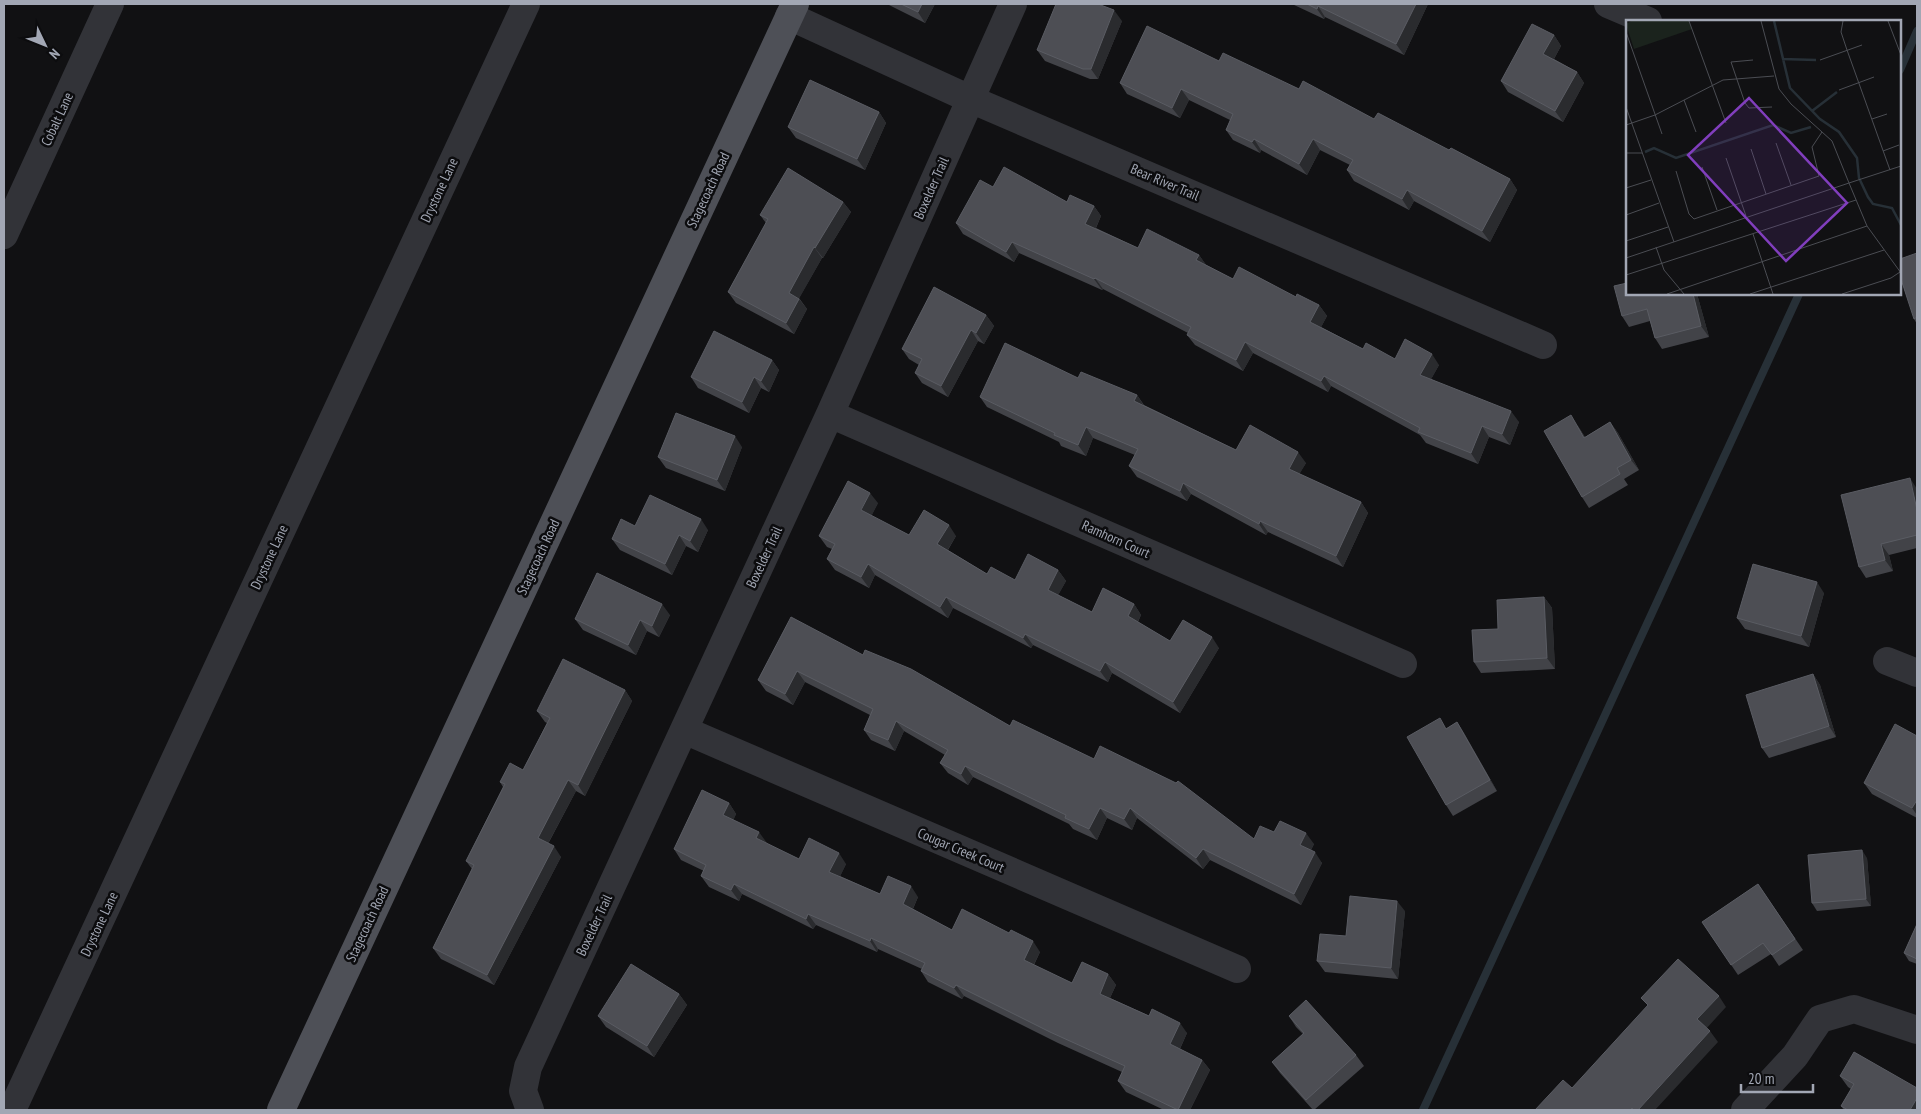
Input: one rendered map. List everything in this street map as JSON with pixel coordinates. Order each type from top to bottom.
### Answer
[{"type":"main road","name":"Stagecoach Road","points":[[281,1110],[792,10]]},
{"type":"street","name":"Cobalt Lane","points":[[4,235],[110,4]]},
{"type":"street","name":"Drystone Lane","points":[[12,1110],[526,4]]},
{"type":"street","name":"Boxelder Trail","points":[[530,1110],[523,1091],[528,1066],[830,414],[1013,4]]},
{"type":"street","points":[[1608,4],[1646,20]]},
{"type":"street","name":"Bear River Trail","points":[[792,10],[970,99],[1543,344]]},
{"type":"street","name":"Ramhorn Court","points":[[830,414],[1402,664]]},
{"type":"street","points":[[1887,661],[1917,673]]},
{"type":"street","name":"Cougar Creek Court","points":[[684,730],[1237,969]]},
{"type":"street","points":[[1745,1110],[1795,1056],[1820,1019],[1854,1009],[1917,1030]]},
{"type":"building","points":[[901,4],[922,4],[918,12]]},
{"type":"building","points":[[1056,4],[1098,4],[1114,10],[1091,69],[1083,69],[1037,50]]},
{"type":"building","points":[[1307,4],[1416,4],[1396,44],[1318,6],[1317,9]]},
{"type":"building","points":[[1532,24],[1554,35],[1543,54],[1577,72],[1555,111],[1501,81]]},
{"type":"building","points":[[1147,26],[1219,61],[1223,53],[1299,89],[1303,81],[1374,119],[1378,113],[1510,179],[1482,231],[1407,190],[1402,199],[1347,170],[1353,160],[1313,139],[1299,164],[1254,139],[1252,142],[1226,130],[1233,114],[1181,89],[1172,108],[1120,83]]},
{"type":"building","points":[[810,80],[879,112],[857,159],[788,127]]},
{"type":"building","points":[[1004,167],[1067,202],[1070,195],[1094,206],[1085,224],[1138,248],[1147,229],[1199,255],[1196,260],[1233,279],[1239,267],[1296,297],[1297,294],[1319,305],[1310,322],[1363,349],[1366,343],[1395,359],[1405,339],[1432,354],[1420,375],[1511,411],[1502,434],[1482,426],[1471,453],[1418,432],[1420,428],[1324,376],[1321,381],[1245,342],[1236,360],[1187,335],[1191,327],[1095,278],[1012,242],[1006,252],[956,223],[980,180],[993,187]]},
{"type":"building","points":[[788,168],[843,202],[814,247],[789,293],[799,299],[786,323],[728,292],[768,219],[760,215]]},
{"type":"building","points":[[1917,253],[1917,317],[1914,319],[1901,279],[1901,259]]},
{"type":"building","points":[[1626,283],[1626,295],[1693,295],[1701,326],[1655,338],[1647,309],[1622,316],[1614,286]]},
{"type":"building","points":[[934,287],[986,315],[976,333],[971,330],[941,386],[915,373],[922,359],[902,349]]},
{"type":"building","points":[[714,331],[772,360],[761,381],[754,377],[742,402],[691,377]]},
{"type":"building","points":[[1005,343],[1078,378],[1081,372],[1137,395],[1134,401],[1236,450],[1250,425],[1298,452],[1289,469],[1361,502],[1336,556],[1260,521],[1259,524],[1183,483],[1180,491],[1129,466],[1138,449],[1086,427],[1078,445],[1054,435],[1055,433],[980,397]]},
{"type":"building","points":[[676,413],[735,436],[717,480],[658,457]]},
{"type":"building","points":[[1571,415],[1584,438],[1610,422],[1631,460],[1617,468],[1620,474],[1582,497],[1544,431]]},
{"type":"building","points":[[1910,478],[1917,510],[1917,535],[1881,544],[1885,560],[1859,567],[1841,495]]},
{"type":"building","points":[[848,481],[870,493],[861,510],[909,535],[924,510],[949,525],[937,544],[987,574],[991,567],[1015,580],[1028,554],[1058,570],[1048,590],[1092,612],[1103,588],[1134,604],[1128,616],[1170,641],[1183,620],[1212,637],[1173,702],[1105,662],[1100,671],[1025,634],[1023,638],[946,597],[940,607],[868,564],[861,577],[827,559],[835,544],[819,536]]},
{"type":"building","points":[[650,495],[701,519],[690,541],[679,535],[665,564],[612,539],[621,519],[635,526]]},
{"type":"building","points":[[1753,564],[1817,582],[1801,636],[1737,618]]},
{"type":"building","points":[[597,573],[662,604],[652,626],[640,620],[628,645],[575,619]]},
{"type":"building","points":[[1544,597],[1547,658],[1474,662],[1472,630],[1498,629],[1497,600]]},
{"type":"building","points":[[791,617],[863,655],[865,650],[911,669],[1010,726],[1013,720],[1094,759],[1100,746],[1176,783],[1178,781],[1254,839],[1260,826],[1274,832],[1280,821],[1306,833],[1300,845],[1315,852],[1294,894],[1203,849],[1196,858],[1130,808],[1124,819],[1100,808],[1089,829],[1065,818],[1066,815],[965,766],[961,774],[940,763],[948,750],[896,721],[888,740],[864,730],[873,709],[797,671],[785,694],[758,680]]},
{"type":"building","points":[[563,659],[625,690],[578,785],[568,780],[538,838],[554,846],[487,975],[433,948],[474,865],[466,861],[505,784],[500,782],[510,763],[523,770],[550,718],[537,711]]},
{"type":"building","points":[[1813,674],[1829,726],[1762,748],[1746,695]]},
{"type":"building","points":[[1440,718],[1446,729],[1457,722],[1490,780],[1446,805],[1407,737]]},
{"type":"building","points":[[1895,724],[1917,736],[1917,800],[1912,808],[1864,783]]},
{"type":"building","points":[[702,790],[729,803],[723,815],[759,832],[756,838],[799,859],[809,838],[839,853],[829,872],[880,894],[888,876],[911,886],[903,904],[952,930],[962,909],[1009,933],[1011,930],[1033,941],[1024,960],[1072,983],[1082,962],[1108,974],[1100,994],[1149,1016],[1152,1009],[1180,1023],[1170,1044],[1202,1060],[1178,1110],[1118,1081],[1125,1066],[1050,1032],[956,985],[954,988],[921,971],[925,963],[871,938],[870,941],[808,914],[806,919],[734,884],[731,890],[701,876],[706,865],[674,849]]},
{"type":"building","points":[[1862,850],[1866,899],[1812,903],[1808,855]]},
{"type":"building","points":[[1758,884],[1795,939],[1772,955],[1763,943],[1731,965],[1702,922]]},
{"type":"building","points":[[1350,896],[1397,901],[1391,968],[1317,961],[1320,934],[1346,936]]},
{"type":"building","points":[[1917,924],[1917,959],[1904,953]]},
{"type":"building","points":[[1678,959],[1719,996],[1697,1019],[1710,1031],[1638,1110],[1632,1108],[1630,1110],[1535,1110],[1563,1080],[1572,1088],[1648,1005],[1641,998]]},
{"type":"building","points":[[631,964],[679,994],[647,1046],[598,1016]]},
{"type":"building","points":[[1306,1000],[1356,1055],[1306,1100],[1272,1062],[1304,1033],[1289,1016]]},
{"type":"building","points":[[1854,1052],[1917,1088],[1917,1098],[1910,1110],[1848,1110],[1841,1106],[1854,1084],[1840,1076]]},
{"type":"waterway","points":[[1901,68],[1917,31]]},
{"type":"waterway","points":[[1423,1110],[1799,295]]}]
